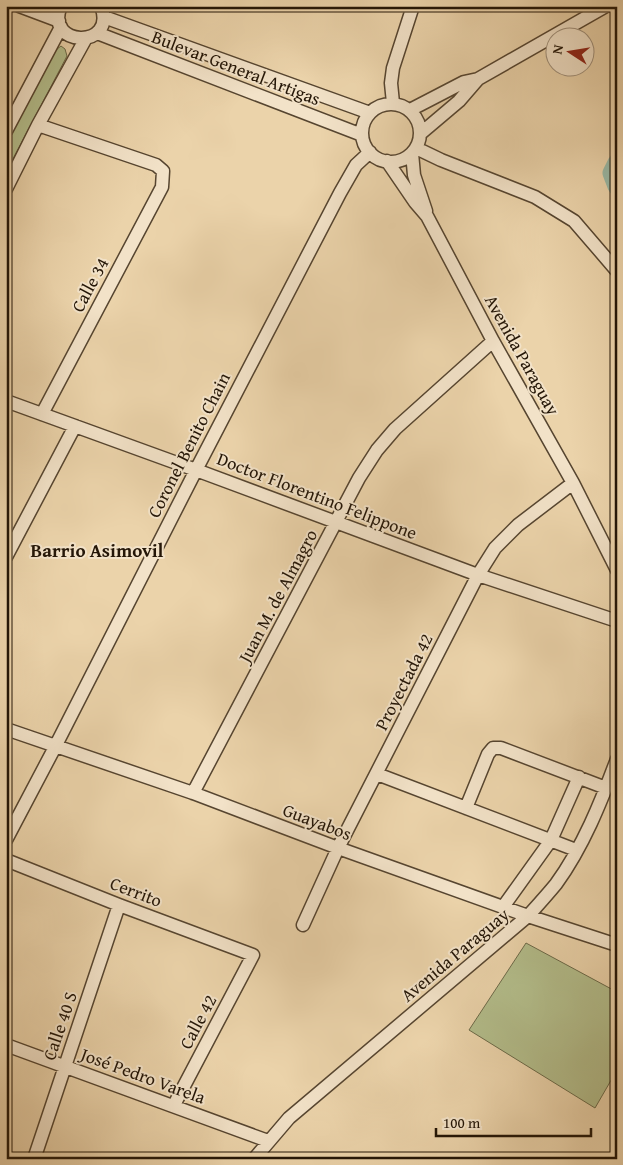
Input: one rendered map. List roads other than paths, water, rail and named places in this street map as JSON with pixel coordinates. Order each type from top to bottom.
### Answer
[{"type":"street","points":[[19,6],[60,24]]},
{"type":"street","points":[[6,131],[60,24],[59,15],[62,6]]},
{"type":"street","points":[[393,103],[391,83],[393,68],[413,6]]},
{"type":"street","points":[[427,216],[414,175],[414,150],[420,134],[459,101],[478,80],[606,6]]},
{"type":"street","points":[[6,189],[38,125],[92,35],[102,23],[102,12]]},
{"type":"street","name":"Bulevar General Artigas","points":[[102,12],[370,112]]},
{"type":"street","name":"Bulevar General Artigas","points":[[60,24],[65,32],[75,38],[92,35],[362,135]]},
{"type":"street","points":[[410,110],[464,82],[478,80]]},
{"type":"street","points":[[414,150],[400,160],[386,161],[374,156],[366,147],[362,135],[364,123],[370,112],[380,106],[393,103],[399,104],[410,110],[418,121],[420,134]]},
{"type":"street","name":"Calle 34","points":[[38,125],[156,165],[163,171],[162,186],[42,414]]},
{"type":"street","points":[[414,150],[535,197],[574,221],[617,271]]},
{"type":"street","name":"Coronel Benito Chain","points":[[6,840],[350,175],[356,165],[370,152]]},
{"type":"street","name":"Avenida Paraguay","points":[[386,161],[427,216],[493,341],[573,483],[617,570]]},
{"type":"street","name":"Juan M. de Almagro","points":[[193,793],[359,478],[377,450],[395,429],[493,341]]},
{"type":"street","name":"Doctor Florentino Felippone","points":[[6,401],[478,575],[617,622]]},
{"type":"street","points":[[6,557],[75,426]]},
{"type":"street","name":"Proyectada 42","points":[[303,925],[338,848],[478,575],[495,548],[518,525],[573,483]]},
{"type":"street","name":"Guayabos","points":[[6,730],[193,793],[502,907],[617,945]]},
{"type":"street","points":[[466,808],[488,754],[493,748],[501,748],[606,788]]},
{"type":"street","name":"Avenida Paraguay","points":[[254,1159],[289,1118],[528,916],[556,884],[576,850],[606,788],[617,759]]},
{"type":"street","points":[[377,774],[576,850]]},
{"type":"street","points":[[502,907],[551,840],[579,777]]},
{"type":"street","name":"Cerrito","points":[[6,860],[253,955]]},
{"type":"street","name":"Calle 40 S","points":[[34,1159],[120,905]]},
{"type":"street","name":"Calle 42","points":[[174,1105],[253,955]]},
{"type":"street","name":"José Pedro Varela","points":[[6,1045],[268,1141]]},
{"type":"waterway","points":[[617,163],[612,173],[617,186]]},
{"type":"district","name":"Barrio Asimovil","points":[[97,550]]}]
